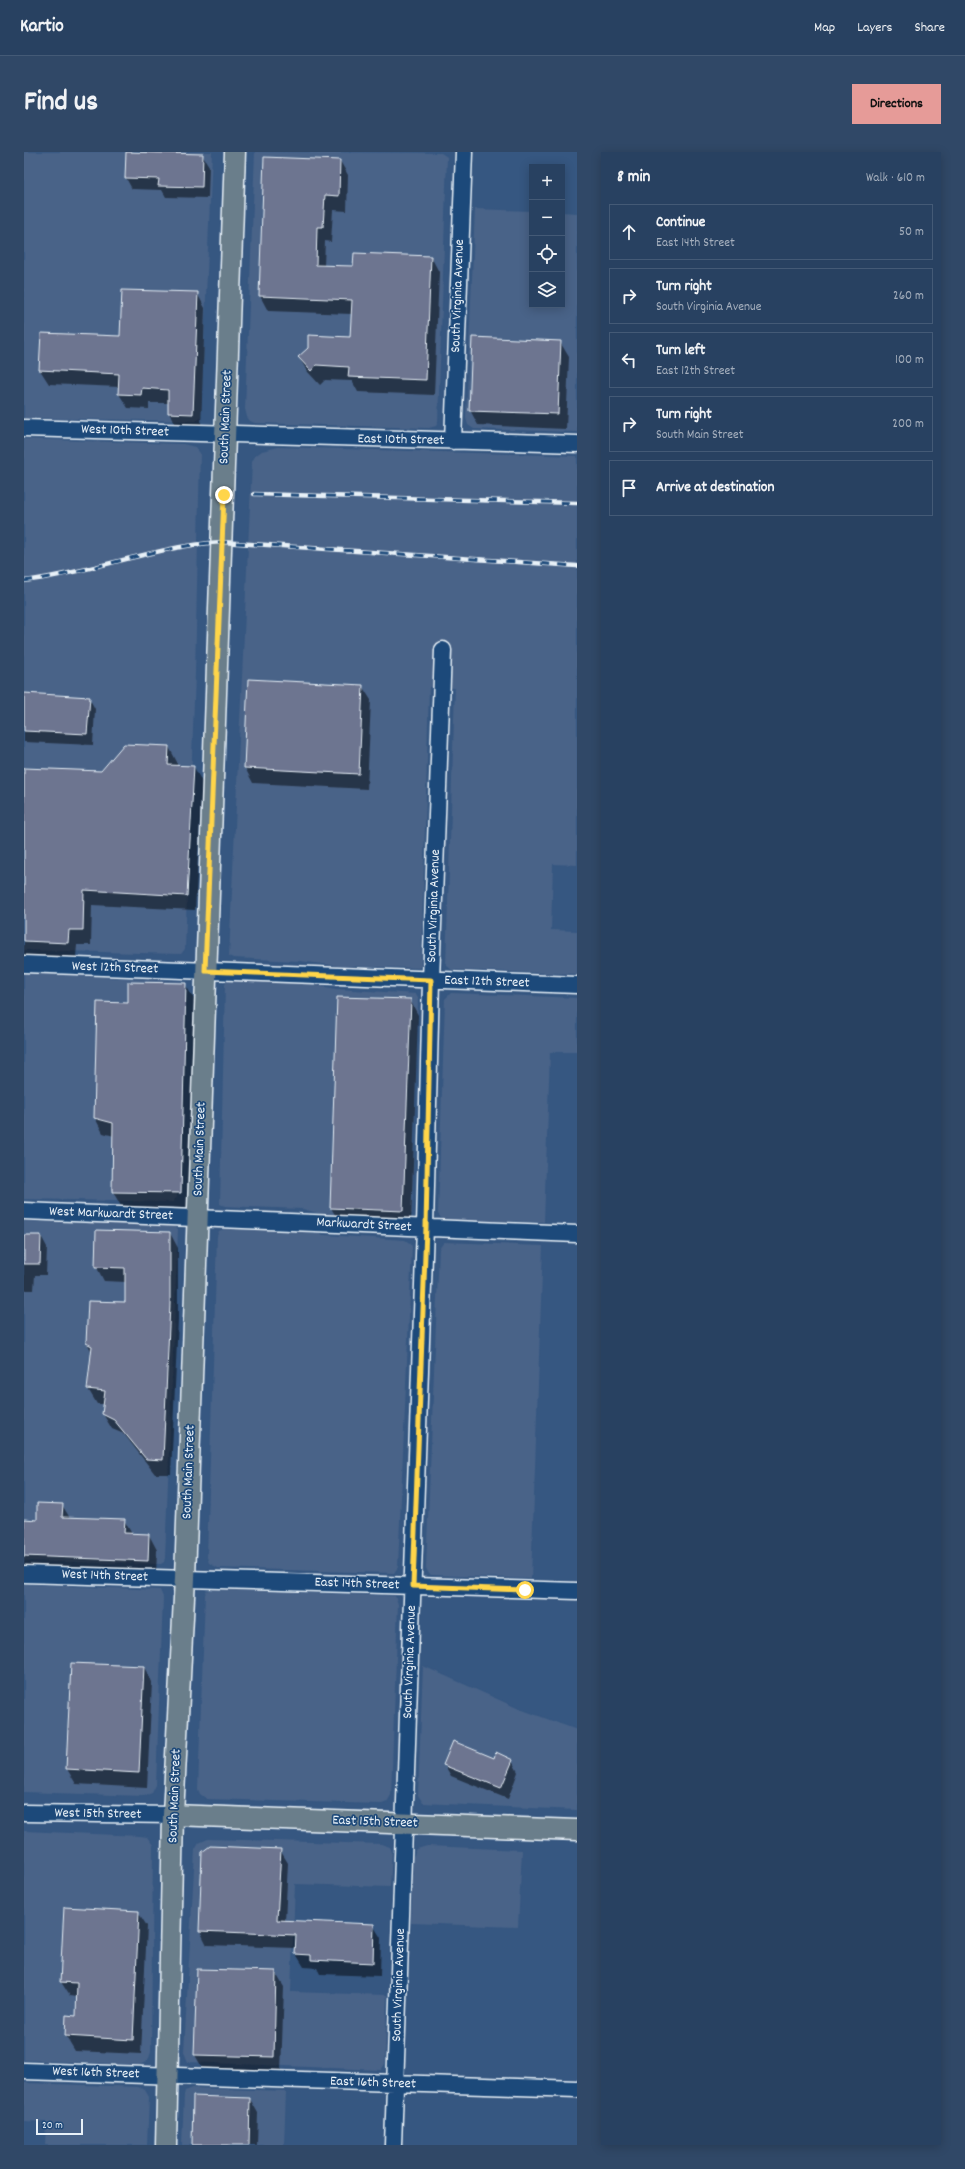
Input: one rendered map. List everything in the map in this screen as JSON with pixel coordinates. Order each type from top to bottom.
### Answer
[{"type":"main road","name":"South Main Street","points":[[166,2145],[173,1815],[186,1578],[205,971],[226,434],[235,152]]},
{"type":"main road","name":"East 15th Street","points":[[173,1815],[577,1830]]},
{"type":"street","name":"South Virginia Avenue","points":[[453,441],[464,152]]},
{"type":"street","name":"West 10th Street","points":[[24,428],[226,434]]},
{"type":"street","name":"East 10th Street","points":[[226,434],[577,444]]},
{"type":"street","name":"South Virginia Avenue","points":[[393,2145],[426,1227],[431,980],[443,650]]},
{"type":"street","name":"West 12th Street","points":[[24,964],[205,971]]},
{"type":"street","name":"East 12th Street","points":[[205,971],[577,985]]},
{"type":"street","name":"West Markwardt Street","points":[[24,1210],[198,1217]]},
{"type":"street","name":"Markwardt Street","points":[[198,1217],[577,1234]]},
{"type":"street","name":"West 14th Street","points":[[24,1574],[186,1578]]},
{"type":"street","name":"East 14th Street","points":[[186,1578],[577,1591]]},
{"type":"street","name":"West 15th Street","points":[[24,1814],[173,1815]]},
{"type":"street","name":"West 16th Street","points":[[24,2071],[168,2076]]},
{"type":"street","name":"East 16th Street","points":[[168,2076],[577,2089]]},
{"type":"shaded area","points":[[24,152],[212,152],[201,418],[196,421],[24,418]]},
{"type":"shaded area","points":[[255,152],[441,153],[447,157],[438,422],[436,426],[429,428],[255,423],[250,421],[247,417],[245,409]]},
{"type":"shaded area","points":[[475,209],[529,211],[529,308],[565,308],[565,212],[577,213],[577,432],[474,429],[468,425],[466,418]]},
{"type":"shaded area","points":[[24,439],[183,444],[195,447],[200,453],[195,674],[185,949],[181,954],[24,950]]},
{"type":"shaded area","points":[[278,447],[577,456],[577,865],[553,864],[551,930],[577,931],[577,974],[452,970],[446,965],[455,688],[429,687],[421,967],[338,966],[300,961],[233,958],[229,956],[252,462],[255,456],[262,451]]},
{"type":"shaded area","points":[[24,973],[182,981],[184,986],[177,1197],[173,1202],[24,1199]]},
{"type":"shaded area","points":[[232,978],[295,981],[336,989],[416,994],[418,997],[412,1213],[409,1217],[324,1215],[303,1209],[225,1206],[220,1204],[225,985],[226,982]]},
{"type":"shaded area","points":[[451,993],[577,998],[577,1052],[550,1052],[544,1222],[443,1220],[438,1214],[445,999]]},
{"type":"shaded area","points":[[24,1221],[172,1225],[178,1229],[165,1558],[164,1562],[161,1564],[24,1561]]},
{"type":"shaded area","points":[[227,1228],[301,1231],[324,1235],[405,1240],[411,1244],[398,1567],[394,1573],[218,1568],[209,1563],[207,1557],[217,1236],[219,1231]]},
{"type":"shaded area","points":[[444,1242],[543,1246],[531,1579],[432,1575],[429,1574],[426,1568],[439,1249]]},
{"type":"shaded area","points":[[24,1584],[160,1590],[163,1597],[156,1785],[152,1793],[144,1796],[24,1792]]},
{"type":"shaded area","points":[[213,1589],[395,1596],[398,1604],[391,1795],[387,1802],[382,1804],[207,1799],[200,1794],[198,1789],[205,1595],[206,1591]]},
{"type":"shaded area","points":[[423,1666],[517,1708],[577,1730],[577,1810],[423,1803],[418,1795]]},
{"type":"shaded area","points":[[24,1831],[140,1836],[147,1837],[153,1845],[151,2052],[149,2058],[144,2063],[139,2065],[24,2060]]},
{"type":"shaded area","points":[[208,1839],[381,1844],[390,1847],[392,1852],[390,1887],[295,1884],[291,1992],[387,1995],[385,2064],[381,2070],[188,2062],[184,2052],[195,1850],[199,1843]]},
{"type":"shaded area","points":[[427,1846],[522,1850],[518,1927],[411,1923],[413,1857],[417,1849]]},
{"type":"shaded area","points":[[24,2083],[138,2087],[145,2090],[149,2097],[147,2145],[45,2145],[46,2122],[24,2121]]},
{"type":"shaded area","points":[[193,2088],[286,2091],[284,2145],[182,2145],[184,2095],[185,2091]]},
{"type":"building","points":[[126,152],[203,154],[202,187],[158,186],[159,179],[125,178]]},
{"type":"building","points":[[264,157],[340,160],[339,196],[325,195],[323,227],[317,227],[316,265],[353,266],[354,253],[431,256],[426,380],[348,377],[349,367],[316,365],[311,371],[298,357],[308,348],[308,335],[350,337],[352,300],[259,296]]},
{"type":"building","points":[[122,290],[198,292],[193,414],[168,413],[168,390],[142,388],[141,395],[118,394],[119,374],[39,370],[41,333],[120,336]]},
{"type":"building","points":[[472,337],[561,341],[558,414],[469,411]]},
{"type":"building","points":[[248,679],[363,685],[359,774],[244,768]]},
{"type":"building","points":[[24,693],[90,697],[87,734],[24,731]]},
{"type":"building","points":[[124,744],[169,746],[168,765],[194,766],[187,896],[84,890],[83,930],[69,930],[68,943],[24,941],[24,768],[101,771]]},
{"type":"building","points":[[128,982],[186,983],[181,1193],[112,1192],[113,1123],[94,1118],[97,1002],[128,1003]]},
{"type":"building","points":[[337,997],[411,999],[403,1211],[330,1208]]},
{"type":"building","points":[[96,1230],[170,1232],[170,1304],[163,1460],[146,1459],[114,1420],[102,1414],[105,1391],[87,1389],[92,1346],[86,1343],[88,1301],[125,1302],[125,1268],[95,1267]]},
{"type":"building","points":[[24,1235],[41,1235],[40,1264],[24,1264]]},
{"type":"building","points":[[37,1503],[63,1504],[62,1517],[125,1519],[124,1533],[149,1534],[148,1561],[24,1556],[24,1519],[37,1520]]},
{"type":"building","points":[[71,1663],[144,1666],[139,1773],[66,1769]]},
{"type":"building","points":[[453,1741],[494,1758],[496,1752],[513,1760],[501,1788],[443,1765]]},
{"type":"building","points":[[210,1846],[281,1849],[277,1920],[374,1924],[373,1963],[311,1960],[311,1955],[295,1954],[296,1935],[199,1931],[202,1852]]},
{"type":"building","points":[[64,1907],[139,1911],[133,2040],[65,2036],[66,2015],[76,2016],[77,1983],[60,1982]]},
{"type":"building","points":[[197,1969],[276,1971],[274,2057],[194,2055]]},
{"type":"building","points":[[193,2096],[250,2098],[249,2145],[192,2145]]},
{"type":"railway","points":[[254,494],[577,503]]},
{"type":"railway","points":[[24,581],[74,572],[147,554],[197,544],[222,542],[577,566]]},
{"type":"route","points":[[224,495],[205,971],[431,980],[426,1227],[413,1586],[525,1590]]}]
